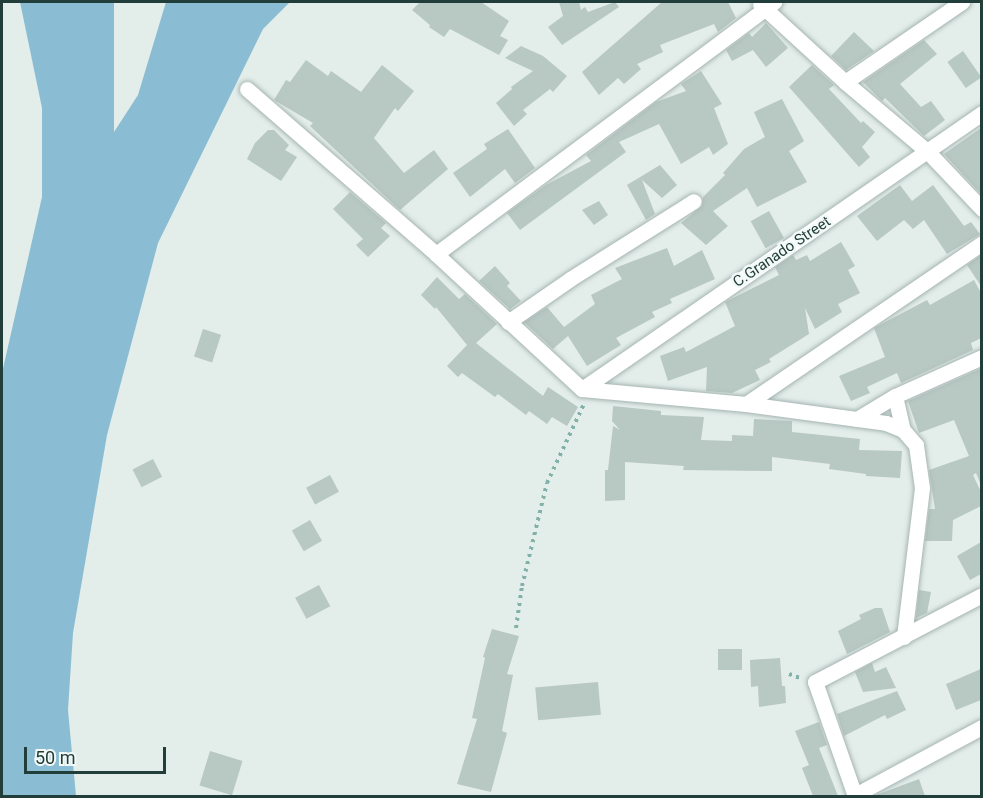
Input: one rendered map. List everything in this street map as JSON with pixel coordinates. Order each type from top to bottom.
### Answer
[{"type":"street","points":[[845,82],[962,2]]},
{"type":"street","points":[[436,254],[766,4],[845,82],[928,152],[981,209]]},
{"type":"street","points":[[247,89],[436,254],[508,322],[586,390],[746,404],[886,423],[903,430],[916,445],[922,488],[904,638]]},
{"type":"street","name":"C.Granado Street","points":[[586,390],[981,113]]},
{"type":"street","points":[[508,322],[570,279],[694,201]]},
{"type":"street","points":[[746,404],[981,243]]},
{"type":"street","points":[[856,419],[896,396],[981,357]]},
{"type":"street","points":[[896,396],[903,430]]},
{"type":"street","points":[[981,595],[904,638],[815,682],[855,796],[981,727]]},
{"type":"path","points":[[516,628],[526,566],[547,483],[586,390]]},
{"type":"water","points":[[20,2],[114,2],[114,132],[138,95],[166,2],[290,2],[263,29],[158,243],[107,435],[73,633],[68,710],[76,796],[2,796],[2,373],[42,197],[42,108]]},
{"type":"building","points":[[420,2],[481,2],[509,21],[500,36],[508,40],[499,55],[450,29],[444,37],[429,27],[430,25],[412,10]]},
{"type":"building","points":[[559,2],[579,2],[581,10],[585,7],[588,12],[615,2],[619,7],[562,45],[548,27],[563,16]]},
{"type":"building","points":[[662,2],[728,2],[736,18],[718,32],[714,24],[660,45],[663,52],[637,64],[641,69],[624,84],[618,78],[599,95],[582,72]]},
{"type":"building","points":[[766,23],[788,48],[766,67],[753,50],[732,61],[726,50],[749,33],[752,37]]},
{"type":"building","points":[[854,32],[874,51],[846,70],[831,56]]},
{"type":"building","points":[[924,40],[937,54],[900,84],[921,107],[931,101],[945,120],[924,136],[885,98],[882,101],[863,82]]},
{"type":"building","points":[[521,46],[543,56],[567,76],[553,92],[550,89],[523,110],[527,114],[514,126],[496,103],[512,89],[511,87],[533,71],[505,58]]},
{"type":"building","points":[[963,51],[981,77],[966,88],[947,62]]},
{"type":"building","points":[[306,60],[328,76],[331,71],[361,92],[382,65],[414,91],[398,111],[395,108],[374,138],[404,173],[434,150],[448,169],[400,210],[310,126],[313,123],[274,100],[286,80],[290,82]]},
{"type":"building","points":[[812,65],[834,85],[829,89],[861,123],[863,121],[875,132],[862,147],[870,157],[859,167],[789,87]]},
{"type":"building","points":[[701,71],[722,104],[714,108],[728,144],[713,155],[709,147],[681,164],[659,124],[619,142],[626,152],[520,230],[507,213],[546,185],[591,161],[586,155],[656,102],[686,91],[681,84]]},
{"type":"building","points":[[782,99],[804,141],[789,151],[807,182],[757,207],[747,188],[713,211],[728,226],[706,245],[681,223],[702,206],[703,197],[725,175],[723,173],[744,149],[765,137],[754,112]]},
{"type":"building","points":[[981,128],[981,194],[944,154]]},
{"type":"building","points":[[508,129],[535,168],[515,183],[505,169],[470,197],[453,173],[487,149],[484,144]]},
{"type":"building","points":[[268,130],[274,130],[289,145],[285,150],[297,157],[281,181],[247,159],[255,143]]},
{"type":"building","points":[[660,165],[677,185],[662,198],[642,180],[655,214],[646,220],[627,185]]},
{"type":"building","points":[[900,185],[912,201],[933,185],[964,226],[971,222],[980,234],[947,254],[924,220],[913,229],[904,220],[877,241],[857,216]]},
{"type":"building","points":[[350,192],[386,223],[381,228],[390,236],[368,257],[356,245],[363,239],[333,209]]},
{"type":"building","points":[[599,201],[608,215],[594,225],[582,210]]},
{"type":"building","points":[[769,211],[784,238],[766,248],[751,221]]},
{"type":"building","points":[[841,242],[855,266],[848,270],[860,293],[838,304],[842,312],[815,329],[805,308],[809,334],[769,359],[771,362],[755,370],[760,380],[732,393],[706,391],[707,367],[668,381],[660,356],[684,347],[686,352],[735,326],[725,302],[779,275],[775,267],[793,255],[796,260],[807,255],[810,261]]},
{"type":"building","points":[[667,248],[674,266],[702,250],[715,279],[670,299],[672,303],[652,312],[655,317],[616,338],[621,345],[587,366],[568,336],[553,349],[524,322],[547,307],[564,327],[595,304],[591,295],[622,279],[615,268]]},
{"type":"building","points":[[981,255],[981,286],[967,265]]},
{"type":"building","points":[[495,266],[510,283],[507,286],[521,301],[510,309],[479,281]]},
{"type":"building","points":[[437,277],[459,299],[465,294],[497,324],[476,343],[543,396],[548,387],[578,407],[567,426],[552,417],[547,424],[529,411],[526,415],[498,394],[495,397],[462,373],[458,377],[447,366],[467,345],[436,307],[435,309],[421,295]]},
{"type":"building","points":[[974,280],[981,293],[981,338],[971,343],[973,350],[901,383],[897,373],[867,387],[870,393],[851,401],[839,376],[885,357],[874,328],[927,300],[930,305]]},
{"type":"building","points":[[203,329],[221,335],[212,362],[194,357]]},
{"type":"building","points":[[980,369],[981,485],[976,473],[973,475],[981,492],[981,506],[953,520],[952,541],[925,541],[929,509],[935,509],[929,470],[969,456],[954,420],[919,433],[908,401]]},
{"type":"building","points":[[613,406],[661,411],[661,415],[704,417],[701,440],[732,441],[732,435],[753,436],[754,419],[792,421],[792,432],[860,439],[859,450],[902,451],[900,478],[866,476],[866,474],[829,469],[830,464],[772,457],[772,471],[683,470],[684,466],[625,462],[625,500],[605,501],[605,470],[608,470],[613,426],[620,430],[612,421]]},
{"type":"building","points":[[153,459],[162,477],[142,487],[133,469]]},
{"type":"building","points":[[330,475],[339,492],[315,504],[306,488]]},
{"type":"building","points":[[310,520],[322,541],[304,551],[292,530]]},
{"type":"building","points":[[981,542],[981,574],[970,580],[957,556]]},
{"type":"building","points":[[319,585],[330,606],[306,619],[295,598]]},
{"type":"building","points":[[919,590],[931,592],[927,613],[916,618]]},
{"type":"building","points":[[875,608],[882,608],[890,632],[847,654],[838,631],[861,619],[859,615]]},
{"type":"building","points":[[492,629],[519,636],[507,674],[513,675],[502,731],[507,733],[491,792],[457,784],[477,719],[472,718],[485,658],[483,657]]},
{"type":"building","points":[[718,649],[742,649],[742,670],[718,670]]},
{"type":"building","points":[[780,658],[786,703],[759,707],[758,686],[751,687],[750,660]]},
{"type":"building","points":[[872,663],[875,672],[886,667],[896,688],[863,692],[855,672]]},
{"type":"building","points":[[981,669],[981,700],[956,710],[946,684]]},
{"type":"building","points":[[598,682],[601,715],[538,720],[535,687]]},
{"type":"building","points":[[897,691],[906,710],[887,719],[885,715],[844,736],[837,714]]},
{"type":"building","points":[[819,722],[827,745],[819,748],[838,796],[813,796],[802,768],[809,765],[795,731]]},
{"type":"building","points":[[210,751],[243,761],[232,795],[199,785]]},
{"type":"building","points":[[919,779],[925,796],[876,796],[876,795]]}]
